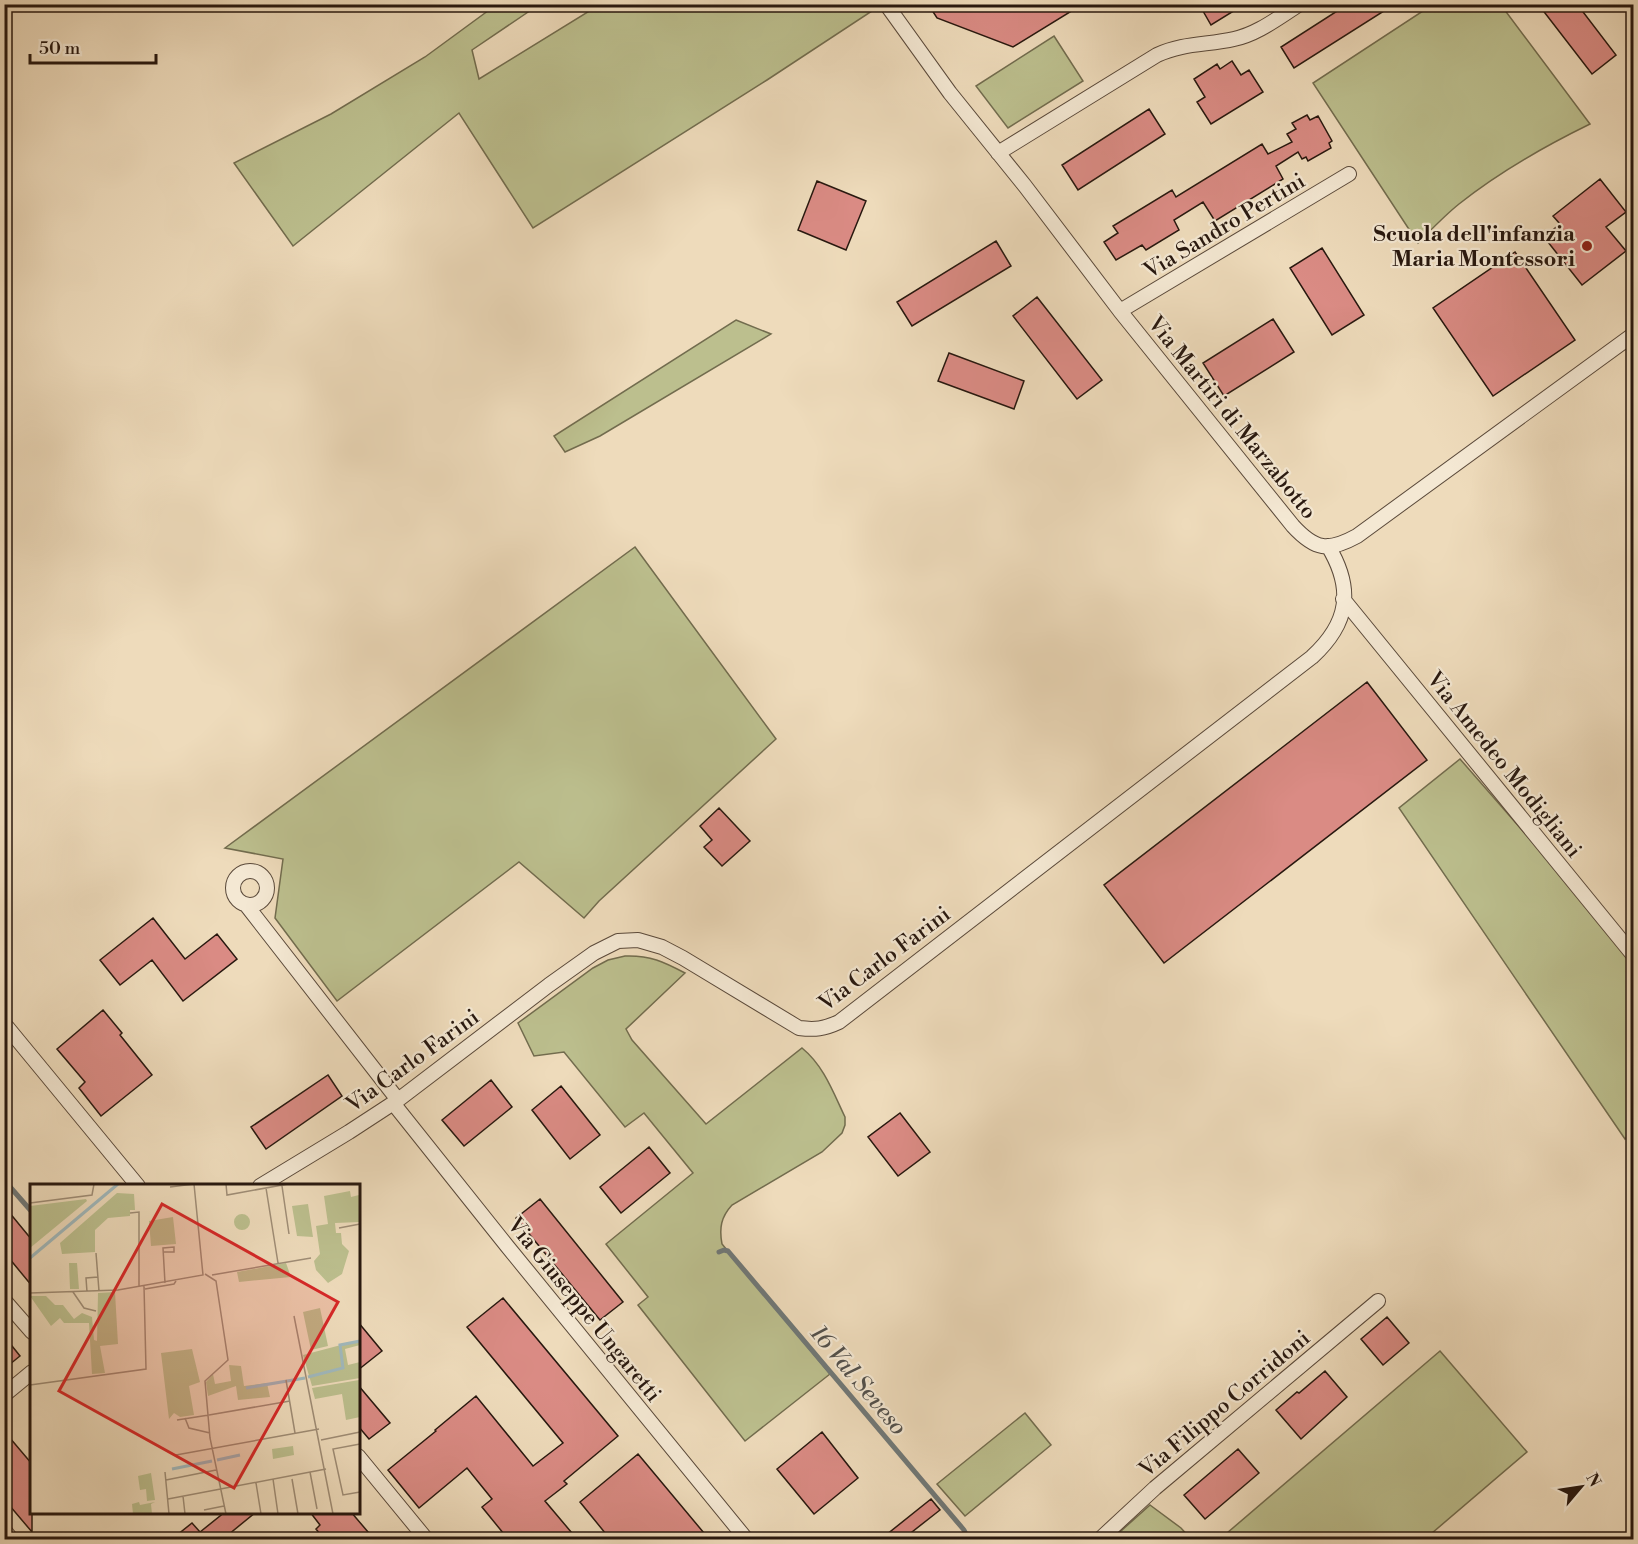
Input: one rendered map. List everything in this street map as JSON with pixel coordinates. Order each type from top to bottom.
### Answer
[{"type":"street","name":"Via Martiri di Marzabotto","points":[[886,4],[933,71],[1120,311],[1293,526],[1313,543],[1335,546],[1357,536],[1634,334]]},
{"type":"street","points":[[998,153],[1168,49],[1244,36],[1300,4]]},
{"type":"street","name":"Via Sandro Pertini","points":[[1120,311],[1348,174]]},
{"type":"street","name":"Via Carlo Farini","points":[[262,1184],[350,1132],[396,1101],[594,953],[618,941],[638,940],[662,947],[799,1028],[825,1028],[839,1022],[1312,657],[1331,636],[1342,614],[1344,586],[1341,573],[1328,546]]},
{"type":"street","name":"Via Amedeo Modigliani","points":[[1343,599],[1634,956]]},
{"type":"street","points":[[252,871],[263,877],[268,887],[265,898],[257,904],[247,906],[237,900],[234,894],[234,883],[241,874],[252,871]]},
{"type":"street","name":"Via Giuseppe Ungaretti","points":[[265,898],[268,926],[272,937]]},
{"type":"street","name":"Via Giuseppe Ungaretti","points":[[247,906],[507,1246],[747,1539]]},
{"type":"street","points":[[7,1027],[137,1184]]},
{"type":"street","points":[[4,1300],[30,1330]]},
{"type":"street","name":"Via Filippo Corridoni","points":[[1099,1539],[1155,1488],[1378,1301]]},
{"type":"street","points":[[4,1395],[30,1374]]},
{"type":"street","points":[[360,1458],[426,1539]]},
{"type":"street","points":[[4,1530],[12,1539]]},
{"type":"green space","points":[[868,4],[872,11],[533,228],[459,113],[293,246],[234,163],[331,114],[425,57],[496,5],[536,5],[472,50],[479,79],[599,5]]},
{"type":"green space","points":[[1432,5],[1501,5],[1590,124],[1538,151],[1474,192],[1418,243],[1313,83]]},
{"type":"green space","points":[[1054,36],[1083,81],[1008,128],[976,86]]},
{"type":"green space","points":[[736,320],[771,334],[600,436],[565,452],[554,436]]},
{"type":"green space","points":[[635,547],[776,739],[599,901],[584,918],[519,862],[337,1001],[275,918],[283,859],[225,848]]},
{"type":"green space","points":[[1460,759],[1569,884],[1633,965],[1633,1131],[1625,1139],[1399,808]]},
{"type":"green space","points":[[625,956],[656,960],[685,973],[626,1029],[632,1040],[706,1124],[802,1048],[822,1071],[845,1117],[842,1133],[822,1152],[732,1205],[722,1223],[722,1244],[830,1374],[745,1441],[638,1305],[648,1297],[606,1244],[693,1173],[644,1113],[625,1127],[564,1052],[534,1056],[518,1023],[593,968],[608,960]]},
{"type":"green space","points":[[1440,1351],[1527,1452],[1425,1539],[1220,1539]]},
{"type":"green space","points":[[1025,1413],[1051,1445],[965,1516],[937,1484]]},
{"type":"green space","points":[[1150,1505],[1181,1528],[1191,1539],[1112,1539]]},
{"type":"building","points":[[928,4],[1083,4],[1013,47],[937,18]]},
{"type":"building","points":[[1199,4],[1245,4],[1211,25]]},
{"type":"building","points":[[1348,4],[1395,4],[1294,68],[1281,47]]},
{"type":"building","points":[[1538,4],[1577,4],[1616,55],[1592,74]]},
{"type":"building","points":[[1232,61],[1241,75],[1249,70],[1263,92],[1211,124],[1197,102],[1205,97],[1194,79],[1217,64],[1220,69]]},
{"type":"building","points":[[1149,109],[1165,134],[1078,190],[1062,165]]},
{"type":"building","points":[[1307,115],[1310,120],[1318,116],[1332,141],[1329,143],[1331,148],[1308,161],[1306,157],[1302,159],[1298,152],[1276,166],[1283,179],[1215,221],[1203,202],[1174,220],[1179,230],[1146,250],[1142,245],[1116,260],[1104,242],[1118,233],[1113,226],[1172,190],[1176,197],[1262,144],[1268,154],[1292,142],[1287,134],[1296,129],[1292,123]]},
{"type":"building","points":[[1600,179],[1626,212],[1606,227],[1626,251],[1582,285],[1544,237],[1560,224],[1553,216]]},
{"type":"building","points":[[817,181],[866,201],[846,250],[798,230]]},
{"type":"building","points":[[996,241],[1011,266],[912,326],[897,302]]},
{"type":"building","points":[[1322,248],[1364,315],[1332,335],[1290,268]]},
{"type":"building","points":[[1515,252],[1575,340],[1493,396],[1433,308]]},
{"type":"building","points":[[1037,297],[1102,380],[1077,399],[1013,316]]},
{"type":"building","points":[[1273,319],[1294,352],[1224,396],[1203,363]]},
{"type":"building","points":[[949,353],[1024,381],[1014,409],[938,381]]},
{"type":"building","points":[[1367,682],[1427,760],[1164,963],[1104,885]]},
{"type":"building","points":[[719,808],[750,841],[722,866],[704,847],[712,840],[700,826]]},
{"type":"building","points":[[153,918],[185,959],[217,934],[237,959],[183,1001],[152,960],[120,985],[100,960]]},
{"type":"building","points":[[103,1010],[152,1075],[101,1116],[79,1088],[85,1082],[57,1049]]},
{"type":"building","points":[[328,1075],[342,1096],[266,1149],[251,1127]]},
{"type":"building","points":[[491,1080],[512,1107],[464,1146],[442,1120]]},
{"type":"building","points":[[561,1086],[600,1135],[570,1159],[532,1110]]},
{"type":"building","points":[[900,1113],[930,1152],[898,1176],[868,1137]]},
{"type":"building","points":[[649,1147],[670,1173],[621,1213],[600,1187]]},
{"type":"building","points":[[540,1199],[623,1302],[600,1320],[516,1218]]},
{"type":"building","points":[[4,1206],[30,1238],[30,1284],[4,1252]]},
{"type":"building","points":[[503,1298],[618,1436],[564,1481],[567,1484],[545,1501],[577,1539],[508,1539],[482,1507],[492,1499],[467,1468],[419,1508],[388,1470],[476,1396],[533,1466],[563,1443],[467,1327]]},
{"type":"building","points":[[1387,1317],[1409,1343],[1383,1365],[1361,1339]]},
{"type":"building","points":[[360,1324],[382,1351],[360,1368]]},
{"type":"building","points":[[4,1336],[20,1356],[4,1369]]},
{"type":"building","points":[[1325,1371],[1347,1397],[1301,1439],[1276,1410]]},
{"type":"building","points":[[360,1387],[390,1423],[369,1439],[360,1428]]},
{"type":"building","points":[[4,1431],[30,1462],[32,1532],[4,1499]]},
{"type":"building","points":[[822,1432],[858,1478],[814,1514],[777,1469]]},
{"type":"building","points":[[1238,1449],[1259,1473],[1205,1519],[1184,1495]]},
{"type":"building","points":[[638,1454],[709,1539],[610,1539],[580,1502]]},
{"type":"building","points":[[931,1499],[940,1510],[903,1539],[881,1539]]},
{"type":"building","points":[[222,1514],[254,1514],[223,1539],[172,1539],[192,1523],[200,1532]]},
{"type":"building","points":[[312,1514],[353,1514],[374,1539],[324,1539],[316,1529],[320,1525]]},
{"type":"waterway","name":"16 Val Seveso","points":[[4,1180],[30,1210]]},
{"type":"waterway","name":"16 Val Seveso","points":[[719,1252],[728,1251],[964,1530],[969,1540]]},
{"type":"place","name":"Scuola dell'infanzia Maria Montessori","points":[[1587,246]]}]
